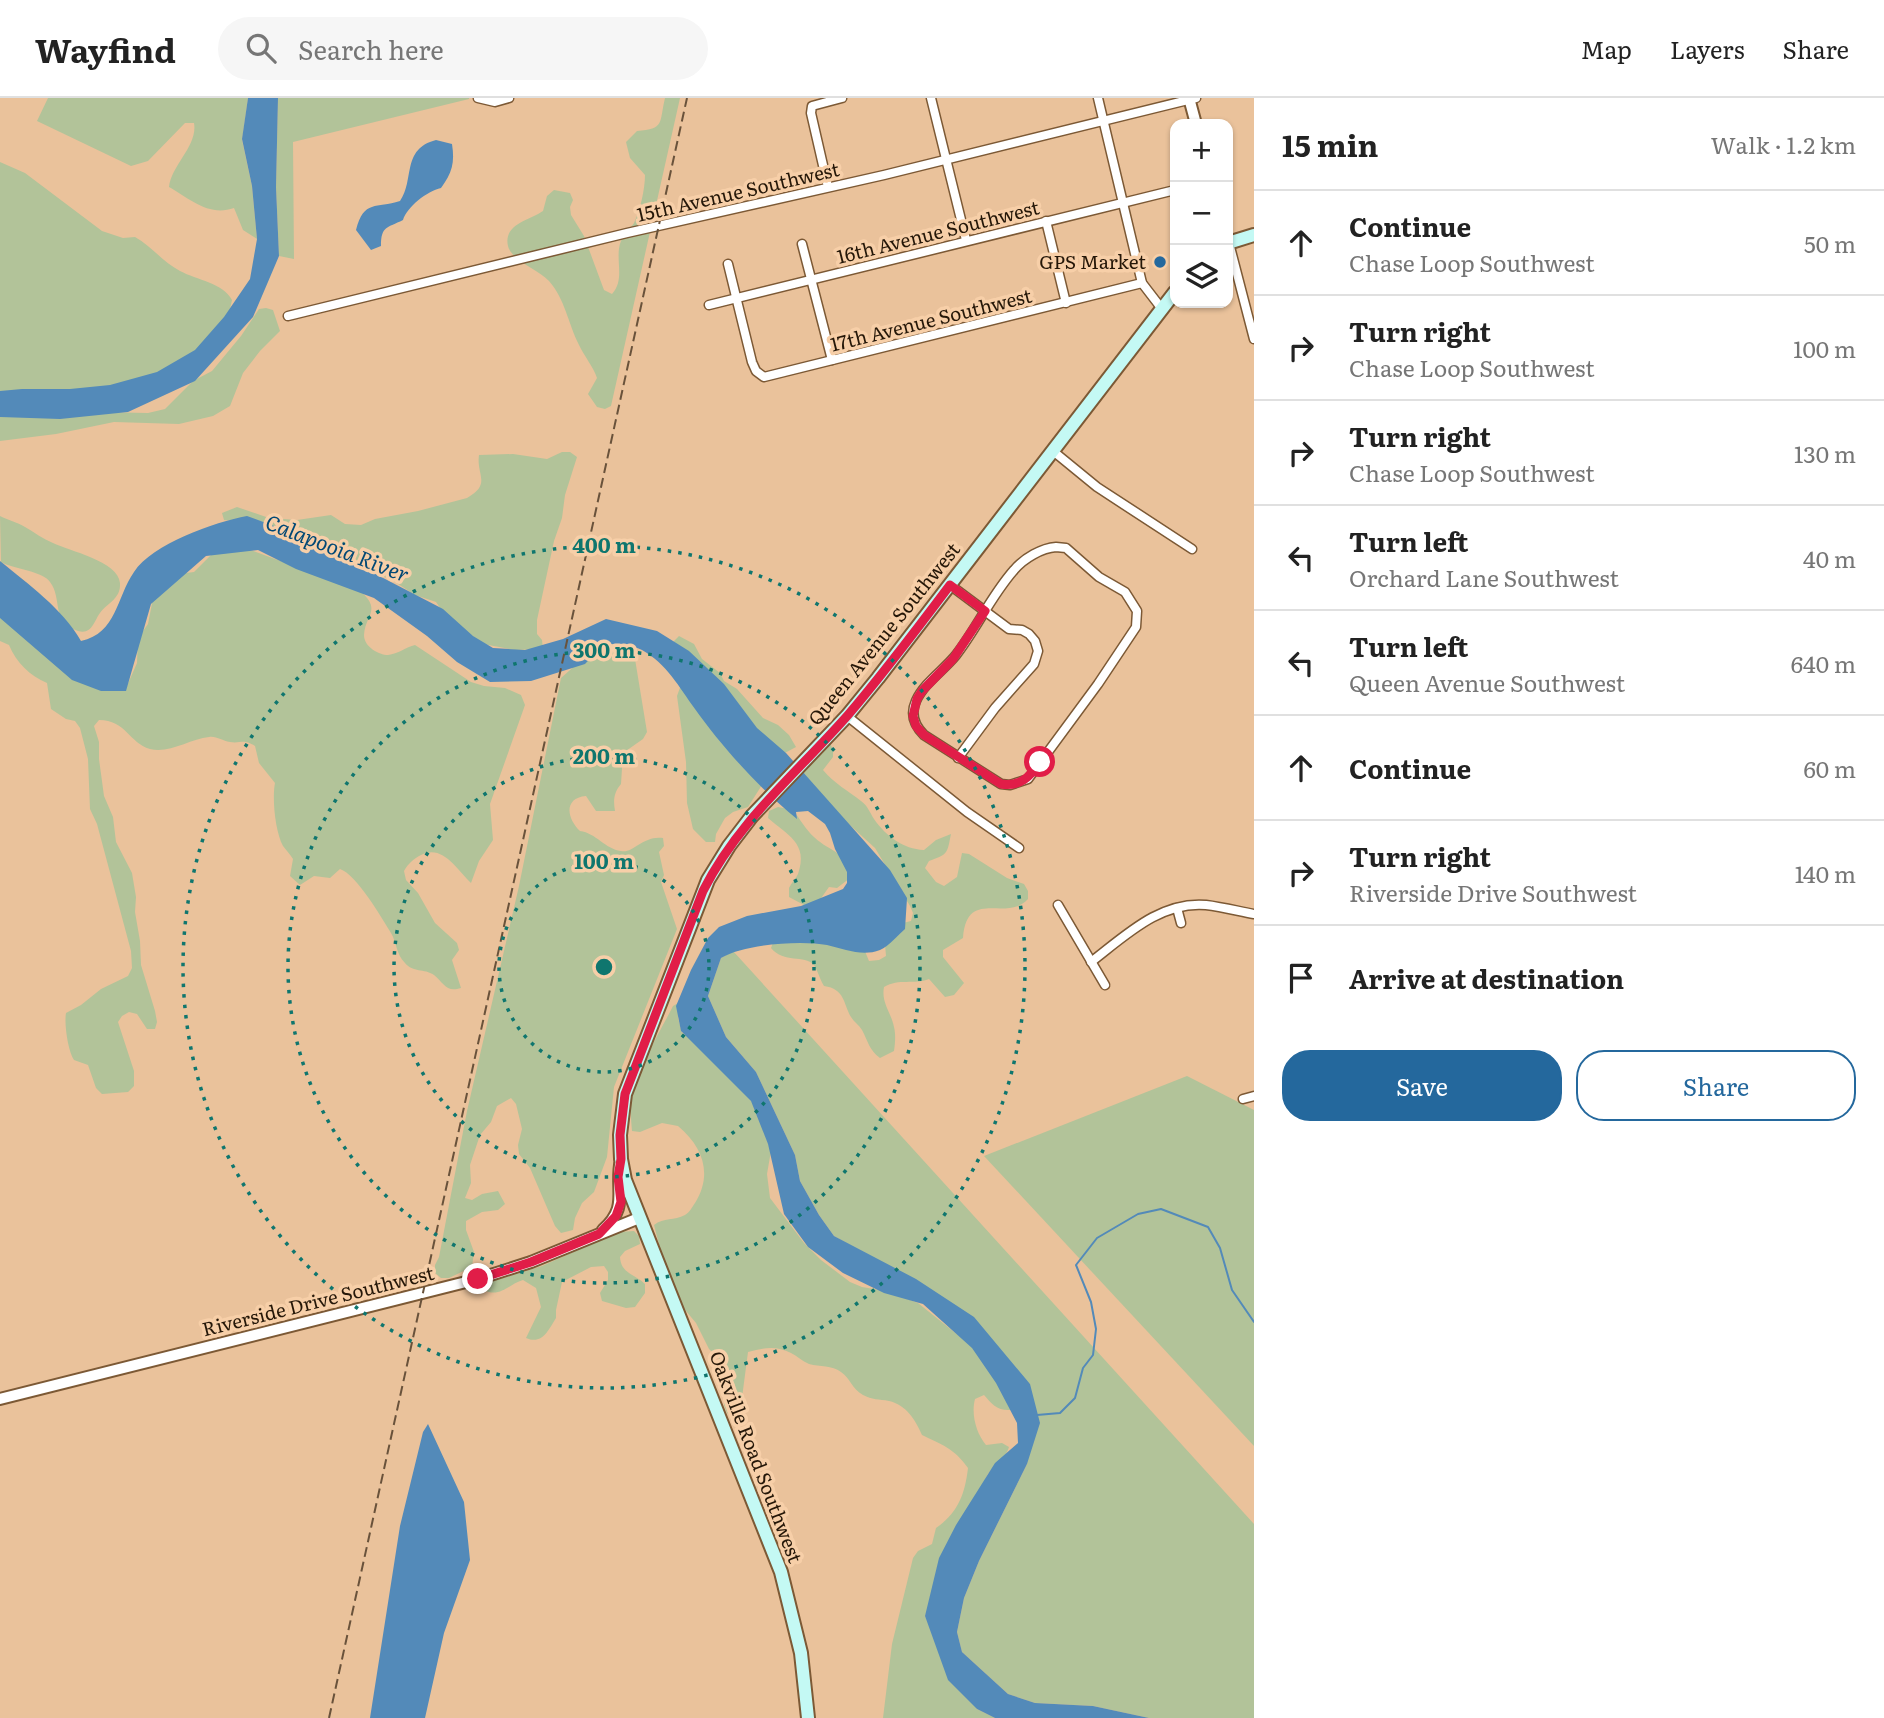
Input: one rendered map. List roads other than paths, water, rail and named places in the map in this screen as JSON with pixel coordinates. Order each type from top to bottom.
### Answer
[{"type":"main road","points":[[1233,241],[1254,235]]},
{"type":"main road","name":"Queen Avenue Southwest","points":[[639,1218],[625,1180],[621,1159],[621,1113],[628,1085],[708,880],[738,833],[847,716],[1170,298]]},
{"type":"main road","name":"Oakville Road Southwest","points":[[639,1218],[781,1572],[801,1653],[808,1718]]},
{"type":"street","points":[[478,98],[495,102],[509,98]]},
{"type":"street","points":[[828,187],[811,113],[812,106],[842,98]]},
{"type":"street","points":[[931,98],[966,240]]},
{"type":"street","points":[[1098,98],[1142,283],[1161,309]]},
{"type":"street","points":[[1192,99],[1195,119]]},
{"type":"street","name":"15th Avenue Southwest","points":[[288,316],[884,176],[1192,99]]},
{"type":"street","name":"16th Avenue Southwest","points":[[709,305],[1170,191]]},
{"type":"street","points":[[1046,221],[1066,303]]},
{"type":"street","points":[[802,244],[832,360]]},
{"type":"street","points":[[1229,245],[1254,340]]},
{"type":"street","points":[[728,264],[738,299]]},
{"type":"street","name":"17th Avenue Southwest","points":[[738,299],[747,345],[756,371],[764,377],[1142,283]]},
{"type":"street","points":[[1053,451],[1097,487],[1192,550]]},
{"type":"street","points":[[1046,548],[1066,548],[1098,577],[1125,592],[1137,611],[1136,626],[1028,779],[1010,785],[1001,784],[958,758],[924,735],[916,726],[914,707],[922,691],[953,659],[1016,568],[1046,548]]},
{"type":"street","points":[[950,585],[1009,629],[1022,630],[1029,634],[1035,640],[1038,651],[1034,664],[995,708],[958,758]]},
{"type":"street","points":[[847,716],[967,812],[1018,848]]},
{"type":"street","points":[[1058,905],[1105,985]]},
{"type":"street","points":[[1091,962],[1145,921],[1167,910],[1204,905],[1254,914]]},
{"type":"street","points":[[1177,908],[1181,923]]},
{"type":"street","points":[[1243,1098],[1254,1096]]},
{"type":"street","points":[[599,1234],[611,1223],[619,1209],[621,1195],[618,1177],[621,1159]]},
{"type":"street","name":"Riverside Drive Southwest","points":[[0,1399],[478,1279],[531,1262],[639,1218]]},
{"type":"water","points":[[248,98],[278,98],[276,187],[279,256],[253,317],[195,381],[128,412],[60,419],[0,417],[0,391],[110,385],[157,372],[195,350],[224,317],[250,279],[257,239],[252,186],[242,139]]},
{"type":"water","points":[[436,140],[452,144],[453,162],[448,177],[441,188],[418,200],[403,220],[386,228],[381,246],[371,250],[356,230],[359,220],[367,209],[400,201],[413,158],[425,144]]},
{"type":"water","points":[[247,516],[306,538],[443,609],[473,636],[493,648],[525,650],[563,639],[606,619],[657,631],[689,651],[724,684],[757,728],[786,753],[890,870],[907,898],[905,929],[883,948],[860,953],[827,945],[803,943],[744,949],[721,958],[708,996],[726,1037],[756,1072],[795,1155],[800,1181],[834,1236],[916,1279],[974,1317],[1030,1384],[1040,1423],[1027,1464],[979,1561],[964,1598],[957,1632],[962,1652],[1008,1694],[1035,1703],[1093,1706],[1149,1718],[995,1718],[977,1709],[948,1680],[925,1616],[939,1558],[956,1525],[995,1463],[1018,1443],[1017,1423],[996,1383],[972,1348],[923,1304],[884,1293],[843,1273],[808,1247],[784,1214],[768,1144],[751,1101],[681,1031],[676,1006],[708,938],[719,927],[747,916],[801,906],[843,889],[847,883],[847,872],[825,824],[808,811],[796,812],[797,819],[770,795],[717,738],[666,669],[642,650],[605,643],[585,664],[531,681],[490,682],[457,662],[427,636],[374,598],[296,569],[258,550],[206,556],[151,604],[126,691],[101,691],[72,680],[0,618],[0,561],[55,608],[81,641],[93,637],[109,623],[134,572],[155,552],[202,529]]},
{"type":"water","points":[[428,1424],[464,1502],[470,1560],[444,1633],[425,1718],[370,1718],[400,1526],[423,1432]]},
{"type":"waterway","points":[[1037,1415],[1060,1413],[1075,1398],[1083,1368],[1093,1355],[1096,1329],[1091,1302],[1076,1265],[1097,1238],[1138,1214],[1161,1209],[1208,1227],[1220,1248],[1232,1290],[1254,1322]]},
{"type":"railway","points":[[329,1718],[687,98]]},
{"type":"place","name":"GPS Market","points":[[1160,262]]},
{"type":"water label","name":"Calapooia River","points":[[337,549]]}]
